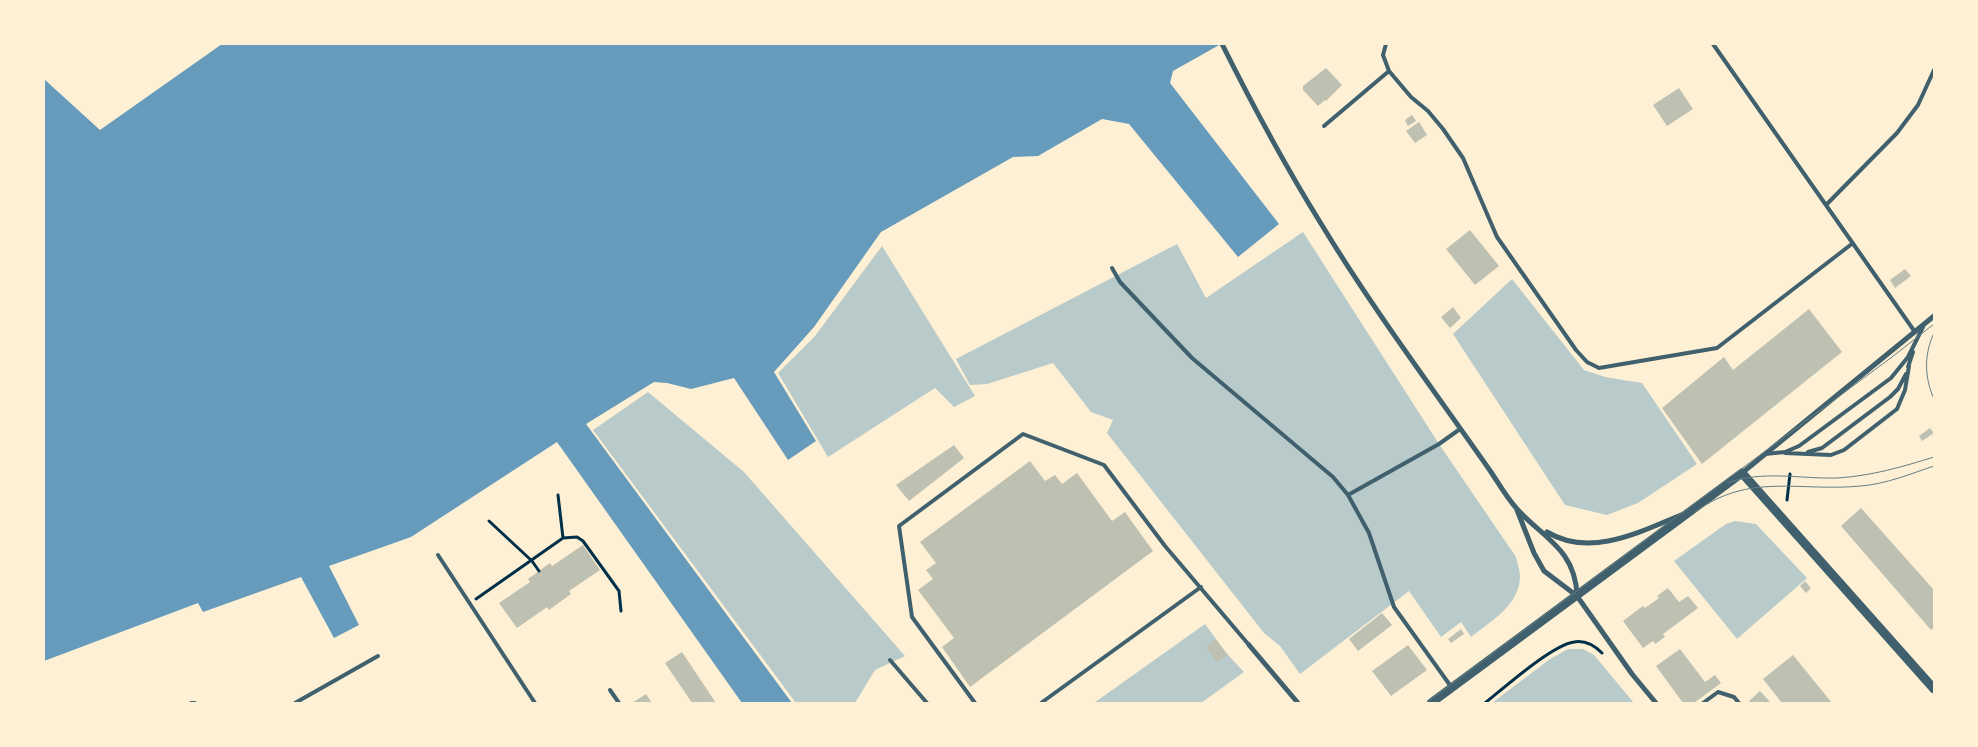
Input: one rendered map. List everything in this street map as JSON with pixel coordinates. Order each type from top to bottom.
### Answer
[{"type":"street","points":[[1222,44],[1282,158],[1320,223],[1363,289],[1516,508],[1559,548],[1569,561],[1575,580],[1576,596]]},
{"type":"street","points":[[1431,703],[1742,472],[1934,316]]},
{"type":"street","points":[[1742,472],[1933,684]]},
{"type":"street","points":[[1516,508],[1534,553],[1544,571],[1576,596],[1632,674],[1656,703]]},
{"type":"street","points":[[1535,525],[1560,539],[1592,544],[1621,537],[1691,511]]},
{"type":"street","points":[[1249,644],[1298,703]]},
{"type":"lane","points":[[1386,44],[1383,55],[1389,70],[1411,97],[1428,111],[1463,158],[1497,237],[1576,350],[1587,362],[1599,368],[1717,348],[1853,243]]},
{"type":"lane","points":[[1713,44],[1915,332]]},
{"type":"lane","points":[[1324,126],[1389,70]]},
{"type":"lane","points":[[1827,204],[1898,133],[1918,105],[1934,70]]},
{"type":"lane","points":[[1112,268],[1120,282],[1192,358],[1333,477],[1348,495],[1369,533],[1394,606],[1452,688]]},
{"type":"lane","points":[[1764,455],[1799,446],[1891,378],[1906,361],[1926,323]]},
{"type":"lane","points":[[1798,453],[1822,448],[1890,397],[1902,383],[1917,341]]},
{"type":"lane","points":[[1779,452],[1827,455],[1840,453],[1889,417],[1902,401],[1909,366]]},
{"type":"lane","points":[[1348,495],[1439,444],[1460,429]]},
{"type":"lane","points":[[975,703],[912,617],[899,526],[1023,434],[1104,465],[1165,546],[1249,644]]},
{"type":"lane","points":[[438,555],[535,703]]},
{"type":"lane","points":[[1041,703],[1201,587]]},
{"type":"lane","points":[[295,703],[378,656]]},
{"type":"lane","points":[[890,660],[927,703]]},
{"type":"lane","points":[[610,690],[619,703]]},
{"type":"lane","points":[[1702,703],[1718,692],[1734,697],[1739,703]]},
{"type":"lane","points":[[191,703],[196,703]]},
{"type":"path","points":[[1787,500],[1790,474]]},
{"type":"path","points":[[558,494],[563,538]]},
{"type":"path","points":[[489,521],[532,561],[539,571]]},
{"type":"path","points":[[470,603],[563,538],[577,537],[583,542],[619,591],[621,611]]},
{"type":"path","points":[[1484,703],[1548,654],[1573,642],[1585,642],[1607,657]]},
{"type":"shaded area","points":[[1303,232],[1439,444],[1516,557],[1520,576],[1519,586],[1510,604],[1471,637],[1461,622],[1441,637],[1409,591],[1300,674],[1280,646],[1264,633],[1107,433],[1113,420],[1091,412],[1053,363],[987,384],[970,385],[956,359],[1177,244],[1206,298]]},
{"type":"shaded area","points":[[882,246],[975,396],[954,407],[935,388],[828,457],[778,373],[815,336]]},
{"type":"shaded area","points":[[1512,279],[1584,370],[1605,377],[1642,383],[1697,464],[1638,503],[1607,515],[1565,505],[1453,334]]},
{"type":"shaded area","points":[[648,392],[744,472],[905,656],[875,670],[855,703],[796,703],[593,430]]},
{"type":"shaded area","points":[[1735,521],[1756,524],[1807,578],[1737,639],[1674,561],[1726,524]]},
{"type":"shaded area","points":[[1205,624],[1216,639],[1207,647],[1228,655],[1244,672],[1201,703],[1094,703]]},
{"type":"shaded area","points":[[1568,649],[1583,649],[1594,655],[1634,703],[1492,703],[1550,659]]},
{"type":"water","points":[[222,44],[1221,44],[1173,71],[1170,83],[1279,224],[1238,257],[1129,124],[1102,119],[1038,156],[1013,157],[881,232],[814,327],[774,372],[816,441],[788,460],[734,378],[691,389],[654,382],[586,424],[792,703],[742,703],[557,442],[411,537],[329,566],[359,625],[334,638],[301,577],[203,612],[198,603],[44,661],[44,79],[100,130]]},
{"type":"building","points":[[1326,68],[1342,85],[1326,101],[1318,106],[1303,90],[1303,86]]},
{"type":"building","points":[[1679,88],[1693,109],[1667,126],[1653,105]]},
{"type":"building","points":[[1412,115],[1416,121],[1408,126],[1405,120]]},
{"type":"building","points":[[1419,122],[1427,135],[1415,143],[1406,131]]},
{"type":"building","points":[[1470,230],[1499,266],[1475,285],[1446,249]]},
{"type":"building","points":[[1905,269],[1911,276],[1895,288],[1890,280]]},
{"type":"building","points":[[1453,307],[1461,318],[1450,328],[1441,317]]},
{"type":"building","points":[[1809,309],[1842,352],[1702,464],[1662,408],[1724,357],[1733,370]]},
{"type":"building","points":[[1930,428],[1934,433],[1922,441],[1919,436]]},
{"type":"building","points":[[954,445],[964,458],[909,501],[896,485]]},
{"type":"building","points":[[1030,461],[1045,481],[1055,475],[1062,484],[1077,473],[1112,521],[1125,512],[1153,551],[970,687],[942,647],[954,638],[918,590],[933,579],[926,570],[936,563],[920,542]]},
{"type":"building","points":[[1861,508],[1934,590],[1934,628],[1931,630],[1841,526]]},
{"type":"building","points":[[583,545],[600,570],[569,591],[571,594],[549,610],[547,607],[517,628],[499,603],[530,582],[528,579],[550,563],[552,566]]},
{"type":"building","points":[[1805,581],[1811,588],[1806,593],[1800,586]]},
{"type":"building","points":[[1668,588],[1679,602],[1688,596],[1698,608],[1663,634],[1665,637],[1655,644],[1653,641],[1643,648],[1623,621],[1643,606],[1645,608],[1659,598],[1657,596]]},
{"type":"building","points":[[1382,613],[1392,625],[1358,651],[1349,639]]},
{"type":"building","points":[[1461,629],[1464,634],[1451,643],[1448,639]]},
{"type":"building","points":[[1216,639],[1228,655],[1217,662],[1206,646]]},
{"type":"building","points":[[1408,645],[1427,670],[1391,696],[1372,671]]},
{"type":"building","points":[[1680,649],[1705,682],[1715,675],[1721,683],[1694,703],[1683,703],[1656,666]]},
{"type":"building","points":[[682,652],[716,703],[692,703],[665,663]]},
{"type":"building","points":[[1793,655],[1832,703],[1782,703],[1763,679]]},
{"type":"building","points":[[1760,691],[1771,703],[1751,703],[1749,701]]},
{"type":"building","points":[[646,694],[652,703],[632,703]]},
{"type":"tram line","points":[[1426,703],[1934,324]]},
{"type":"tram line","points":[[1934,333],[1927,357],[1928,382],[1934,399]]},
{"type":"tram line","points":[[1727,483],[1740,479],[1767,476],[1850,477],[1886,471],[1934,457]]},
{"type":"tram line","points":[[1695,512],[1715,500],[1735,492],[1755,488],[1870,485],[1934,466]]}]
